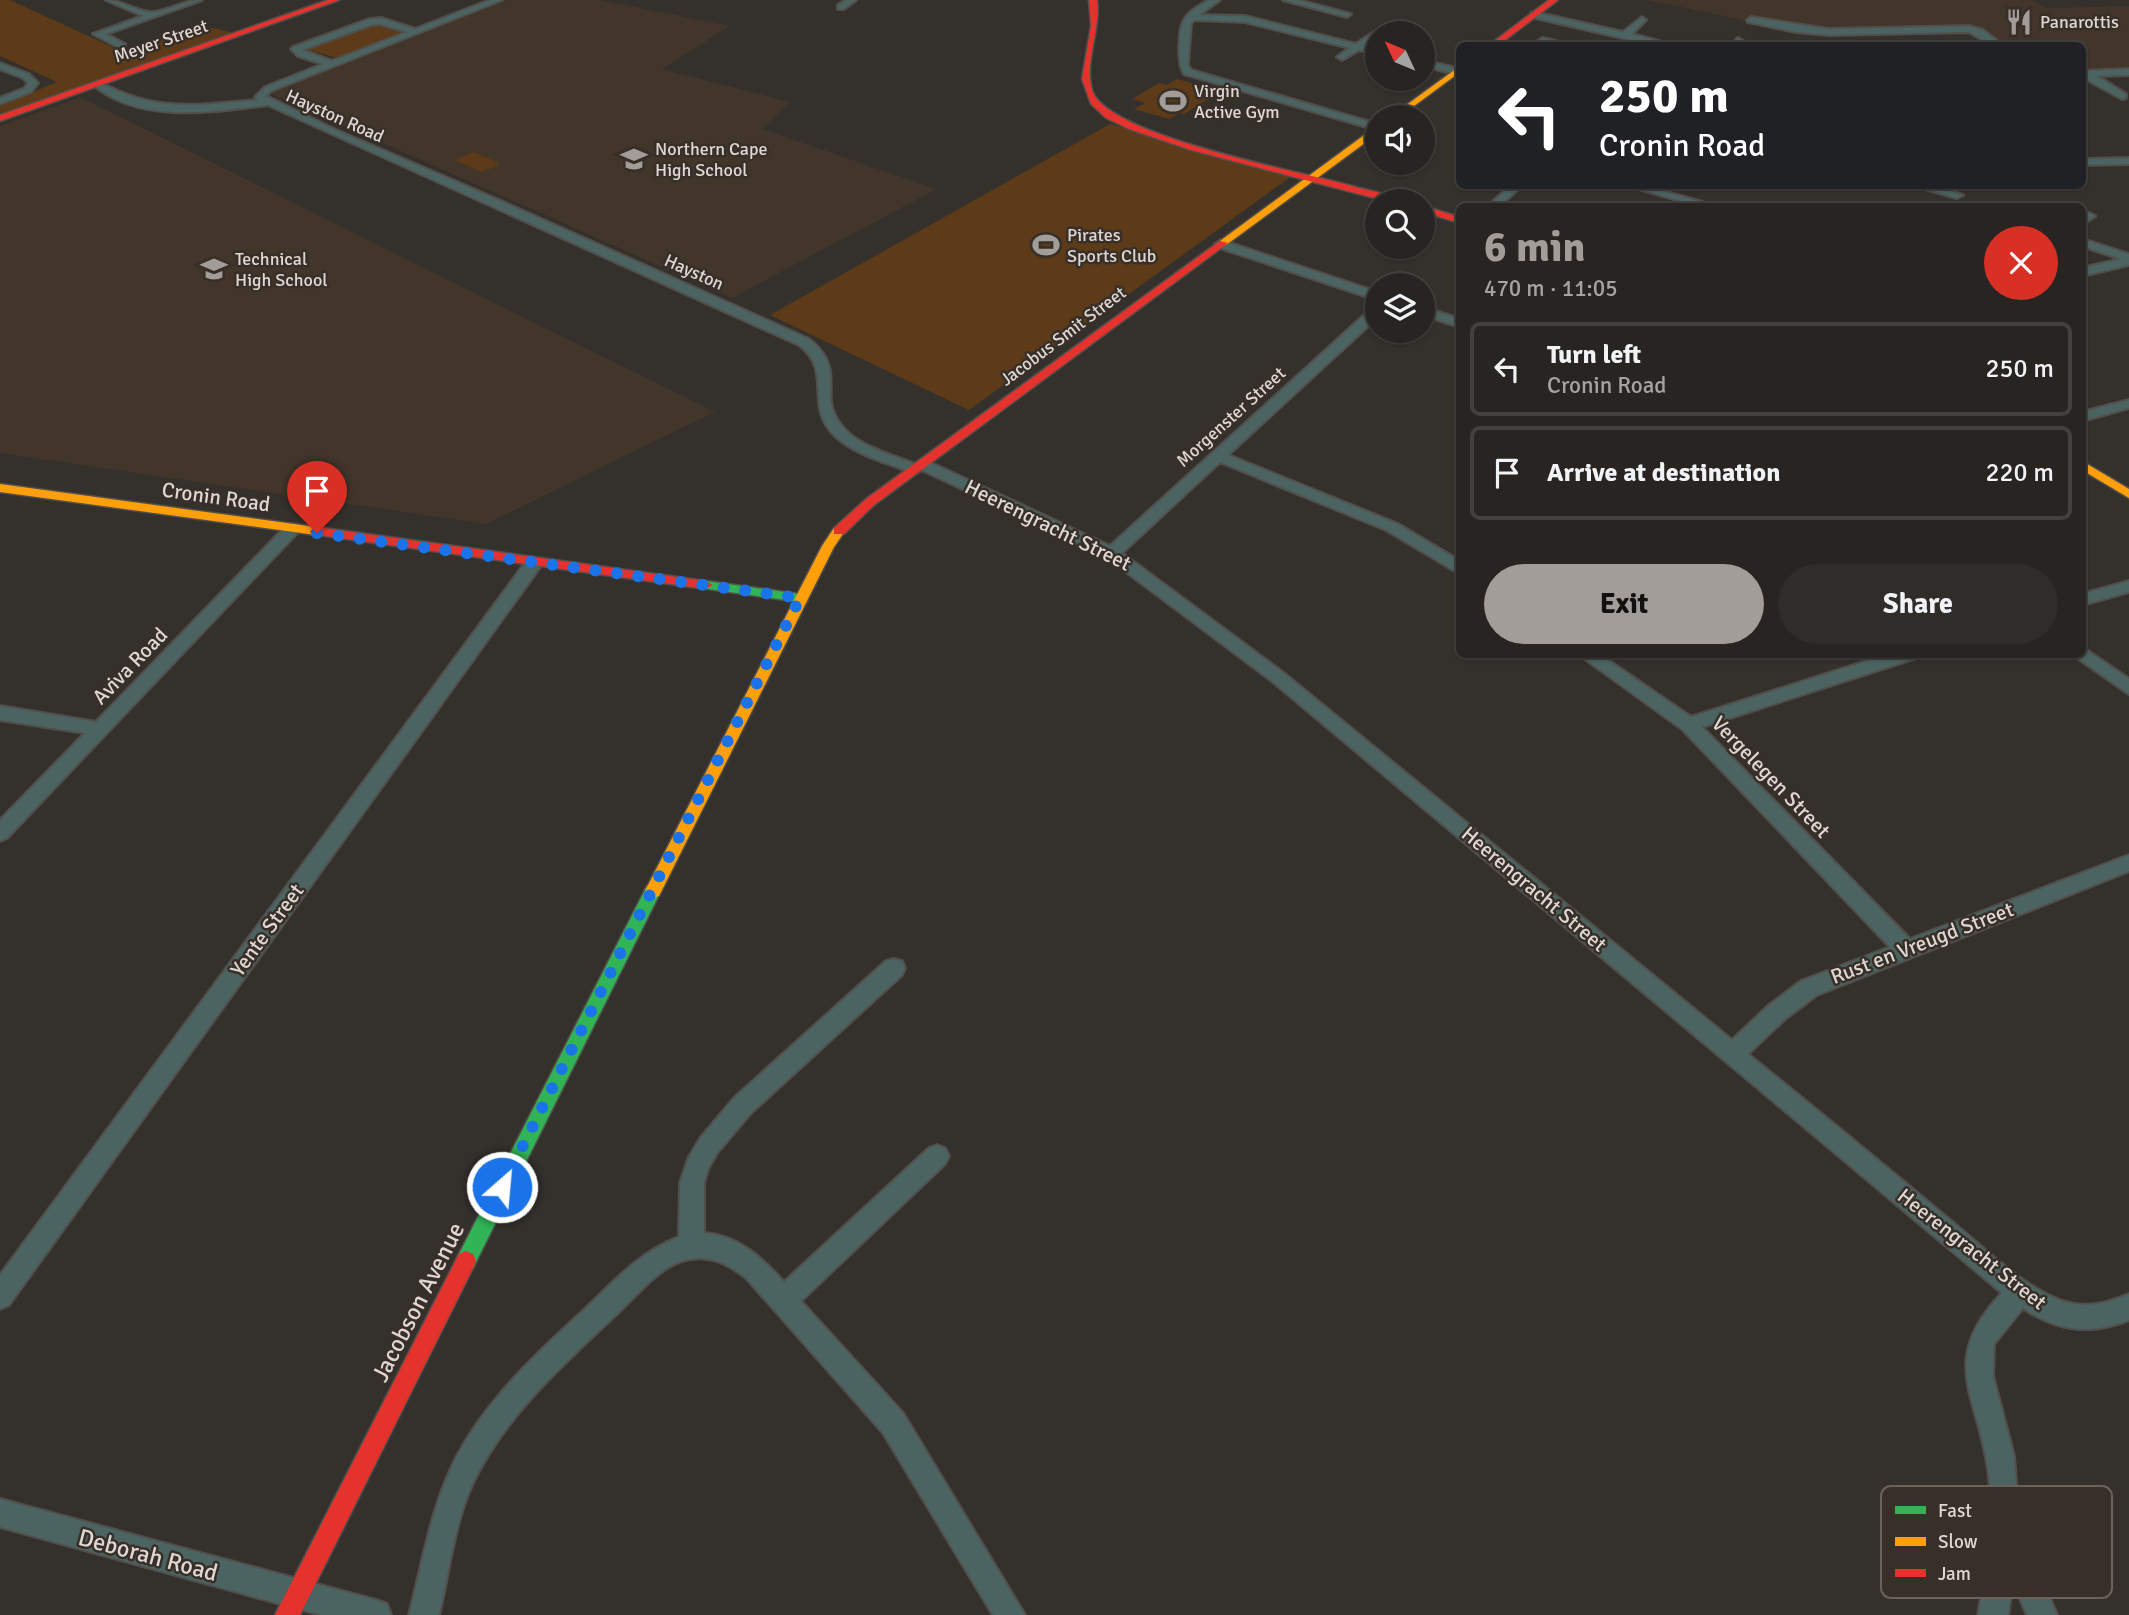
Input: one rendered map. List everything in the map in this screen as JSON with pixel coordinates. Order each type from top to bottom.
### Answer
[{"type":"street","points":[[110,0],[151,16]]},
{"type":"street","points":[[121,46],[98,34],[198,0]]},
{"type":"street","name":"Meyer Street","points":[[0,118],[335,0]]},
{"type":"street","name":"Hayston Road","points":[[396,160],[260,97],[264,91],[498,0]]},
{"type":"street","points":[[841,7],[852,0]]},
{"type":"street","points":[[1093,0],[1097,13],[1085,81],[1090,96],[1102,110],[1125,125],[1158,138],[1365,192]]},
{"type":"street","points":[[1216,0],[1208,3],[1187,22],[1185,69],[1197,77],[1365,125]]},
{"type":"street","points":[[1287,0],[1347,14]]},
{"type":"street","points":[[1497,42],[1554,0]]},
{"type":"street","points":[[1308,15],[1320,8]]},
{"type":"street","points":[[1534,15],[1652,42]]},
{"type":"street","points":[[1191,17],[1245,19],[1365,49]]},
{"type":"street","points":[[1625,35],[1642,20]]},
{"type":"street","points":[[1751,20],[1829,32],[1969,29],[1980,32],[1994,42]]},
{"type":"street","points":[[332,64],[301,54],[296,49],[370,22],[381,21],[416,32]]},
{"type":"street","points":[[1269,39],[1297,22]]},
{"type":"street","points":[[1542,42],[1554,33]]},
{"type":"street","points":[[1342,57],[1365,42]]},
{"type":"street","points":[[1435,65],[1456,70]]},
{"type":"street","points":[[0,66],[26,76],[33,82],[28,90],[0,101]]},
{"type":"street","points":[[1219,83],[1239,71]]},
{"type":"street","points":[[1410,105],[1456,71]]},
{"type":"street","points":[[2086,74],[2129,72]]},
{"type":"street","points":[[2086,75],[2122,96]]},
{"type":"street","points":[[97,84],[126,101],[155,109],[267,102]]},
{"type":"street","points":[[1275,99],[1285,92]]},
{"type":"street","name":"Jacobus Smit Street","points":[[800,598],[824,553],[840,530],[858,512],[1365,137]]},
{"type":"street","name":"Hayston","points":[[396,160],[506,206],[804,342],[816,351],[825,367],[825,409],[835,428],[860,446],[918,466]]},
{"type":"street","points":[[2086,162],[2127,162]]},
{"type":"street","points":[[1496,203],[1513,189]]},
{"type":"street","points":[[1645,189],[1699,203]]},
{"type":"street","points":[[1435,213],[1456,219]]},
{"type":"street","points":[[2086,243],[2129,259]]},
{"type":"street","points":[[1221,244],[1365,292]]},
{"type":"street","points":[[2086,271],[2129,259]]},
{"type":"street","points":[[1435,315],[1456,322]]},
{"type":"street","name":"Morgenster Street","points":[[1112,553],[1365,322]]},
{"type":"street","points":[[2086,416],[2129,404]]},
{"type":"street","points":[[1217,456],[1392,527],[1456,567]]},
{"type":"street","name":"Heerengracht Street","points":[[918,466],[1112,553],[1279,678],[2021,1292],[2054,1312],[2070,1318],[2087,1320],[2104,1317],[2129,1307]]},
{"type":"street","points":[[2086,467],[2129,494]]},
{"type":"street","name":"Cronin Road","points":[[0,488],[800,598]]},
{"type":"street","name":"Aviva Road","points":[[0,833],[292,529]]},
{"type":"street","name":"Yente Street","points":[[0,1296],[534,563]]},
{"type":"street","points":[[2086,599],[2129,586]]},
{"type":"street","name":"Jacobson Avenue","points":[[291,1605],[800,598]]},
{"type":"street","points":[[2086,656],[2129,688]]},
{"type":"street","name":"Vergelegen Street","points":[[1592,658],[1689,724],[1907,950]]},
{"type":"street","points":[[1689,724],[1897,658]]},
{"type":"street","points":[[0,713],[101,729]]},
{"type":"street","name":"Rust en Vreugd Street","points":[[1733,1054],[1776,1013],[1809,988],[2129,863]]},
{"type":"street","points":[[691,1247],[692,1183],[697,1166],[709,1145],[743,1105],[894,968]]},
{"type":"street","points":[[783,1300],[937,1156]]},
{"type":"street","points":[[424,1615],[457,1490],[472,1459],[499,1418],[566,1345],[635,1279],[666,1255],[691,1247],[712,1246],[739,1256],[783,1300],[893,1423],[1010,1615]]},
{"type":"street","points":[[2003,1486],[2001,1457],[1981,1380],[1978,1355],[1992,1325],[2021,1292]]},
{"type":"street","name":"Deborah Road","points":[[0,1513],[291,1605],[376,1615]]},
{"type":"street","points":[[2035,1598],[2042,1615]]},
{"type":"shaded area","points":[[0,0],[10,0],[123,52],[201,25],[234,33],[0,115],[0,106],[57,82],[0,56]]},
{"type":"shaded area","name":"Northern Cape High School","points":[[507,0],[601,0],[730,26],[662,69],[790,102],[762,129],[937,189],[732,298],[270,93]]},
{"type":"shaded area","points":[[1647,0],[2032,0],[2045,8],[2129,6],[2129,70],[2086,72],[2086,42],[1989,42],[1973,32],[1820,36]]},
{"type":"shaded area","points":[[374,22],[408,28],[407,33],[338,58],[305,49]]},
{"type":"shaded area","name":"Virgin Active Gym","points":[[1177,79],[1216,90],[1208,95],[1212,97],[1184,114],[1180,113],[1169,119],[1134,109],[1145,103],[1132,99],[1159,83],[1167,85]]},
{"type":"shaded area","name":"Technical High School","points":[[80,97],[715,412],[486,524],[0,453],[0,126]]},
{"type":"shaded area","name":"Pirates Sports Club","points":[[1110,124],[1293,175],[969,410],[770,315]]},
{"type":"shaded area","points":[[474,152],[501,164],[482,172],[455,160]]},
{"type":"traffic: fast","points":[[706,585],[800,598]]},
{"type":"traffic: fast","points":[[466,1261],[653,891]]},
{"type":"traffic: slow","points":[[1410,105],[1456,71]]},
{"type":"traffic: slow","points":[[1223,243],[1365,139]]},
{"type":"traffic: slow","points":[[2086,467],[2129,494]]},
{"type":"traffic: slow","points":[[0,488],[316,531]]},
{"type":"traffic: slow","points":[[653,891],[828,546],[839,531]]},
{"type":"traffic: jam","points":[[0,118],[335,0]]},
{"type":"traffic: jam","points":[[1093,0],[1094,26],[1086,79],[1095,104],[1109,116],[1161,138],[1194,148],[1365,192]]},
{"type":"traffic: jam","points":[[1496,42],[1554,0]]},
{"type":"traffic: jam","points":[[1435,213],[1456,219]]},
{"type":"traffic: jam","points":[[839,531],[870,502],[1223,243]]},
{"type":"traffic: jam","points":[[316,531],[706,585]]},
{"type":"traffic: jam","points":[[287,1615],[466,1261]]},
{"type":"place","name":"Panarottis","points":[[2019,22]]},
{"type":"place","name":"Virgin Active Gym","points":[[1173,101]]},
{"type":"place","name":"Northern Cape High School","points":[[634,159]]},
{"type":"place","name":"Pirates Sports Club","points":[[1046,245]]},
{"type":"place","name":"Technical High School","points":[[214,269]]},
{"type":"route","points":[[317,533],[800,598],[502,1187]]}]
